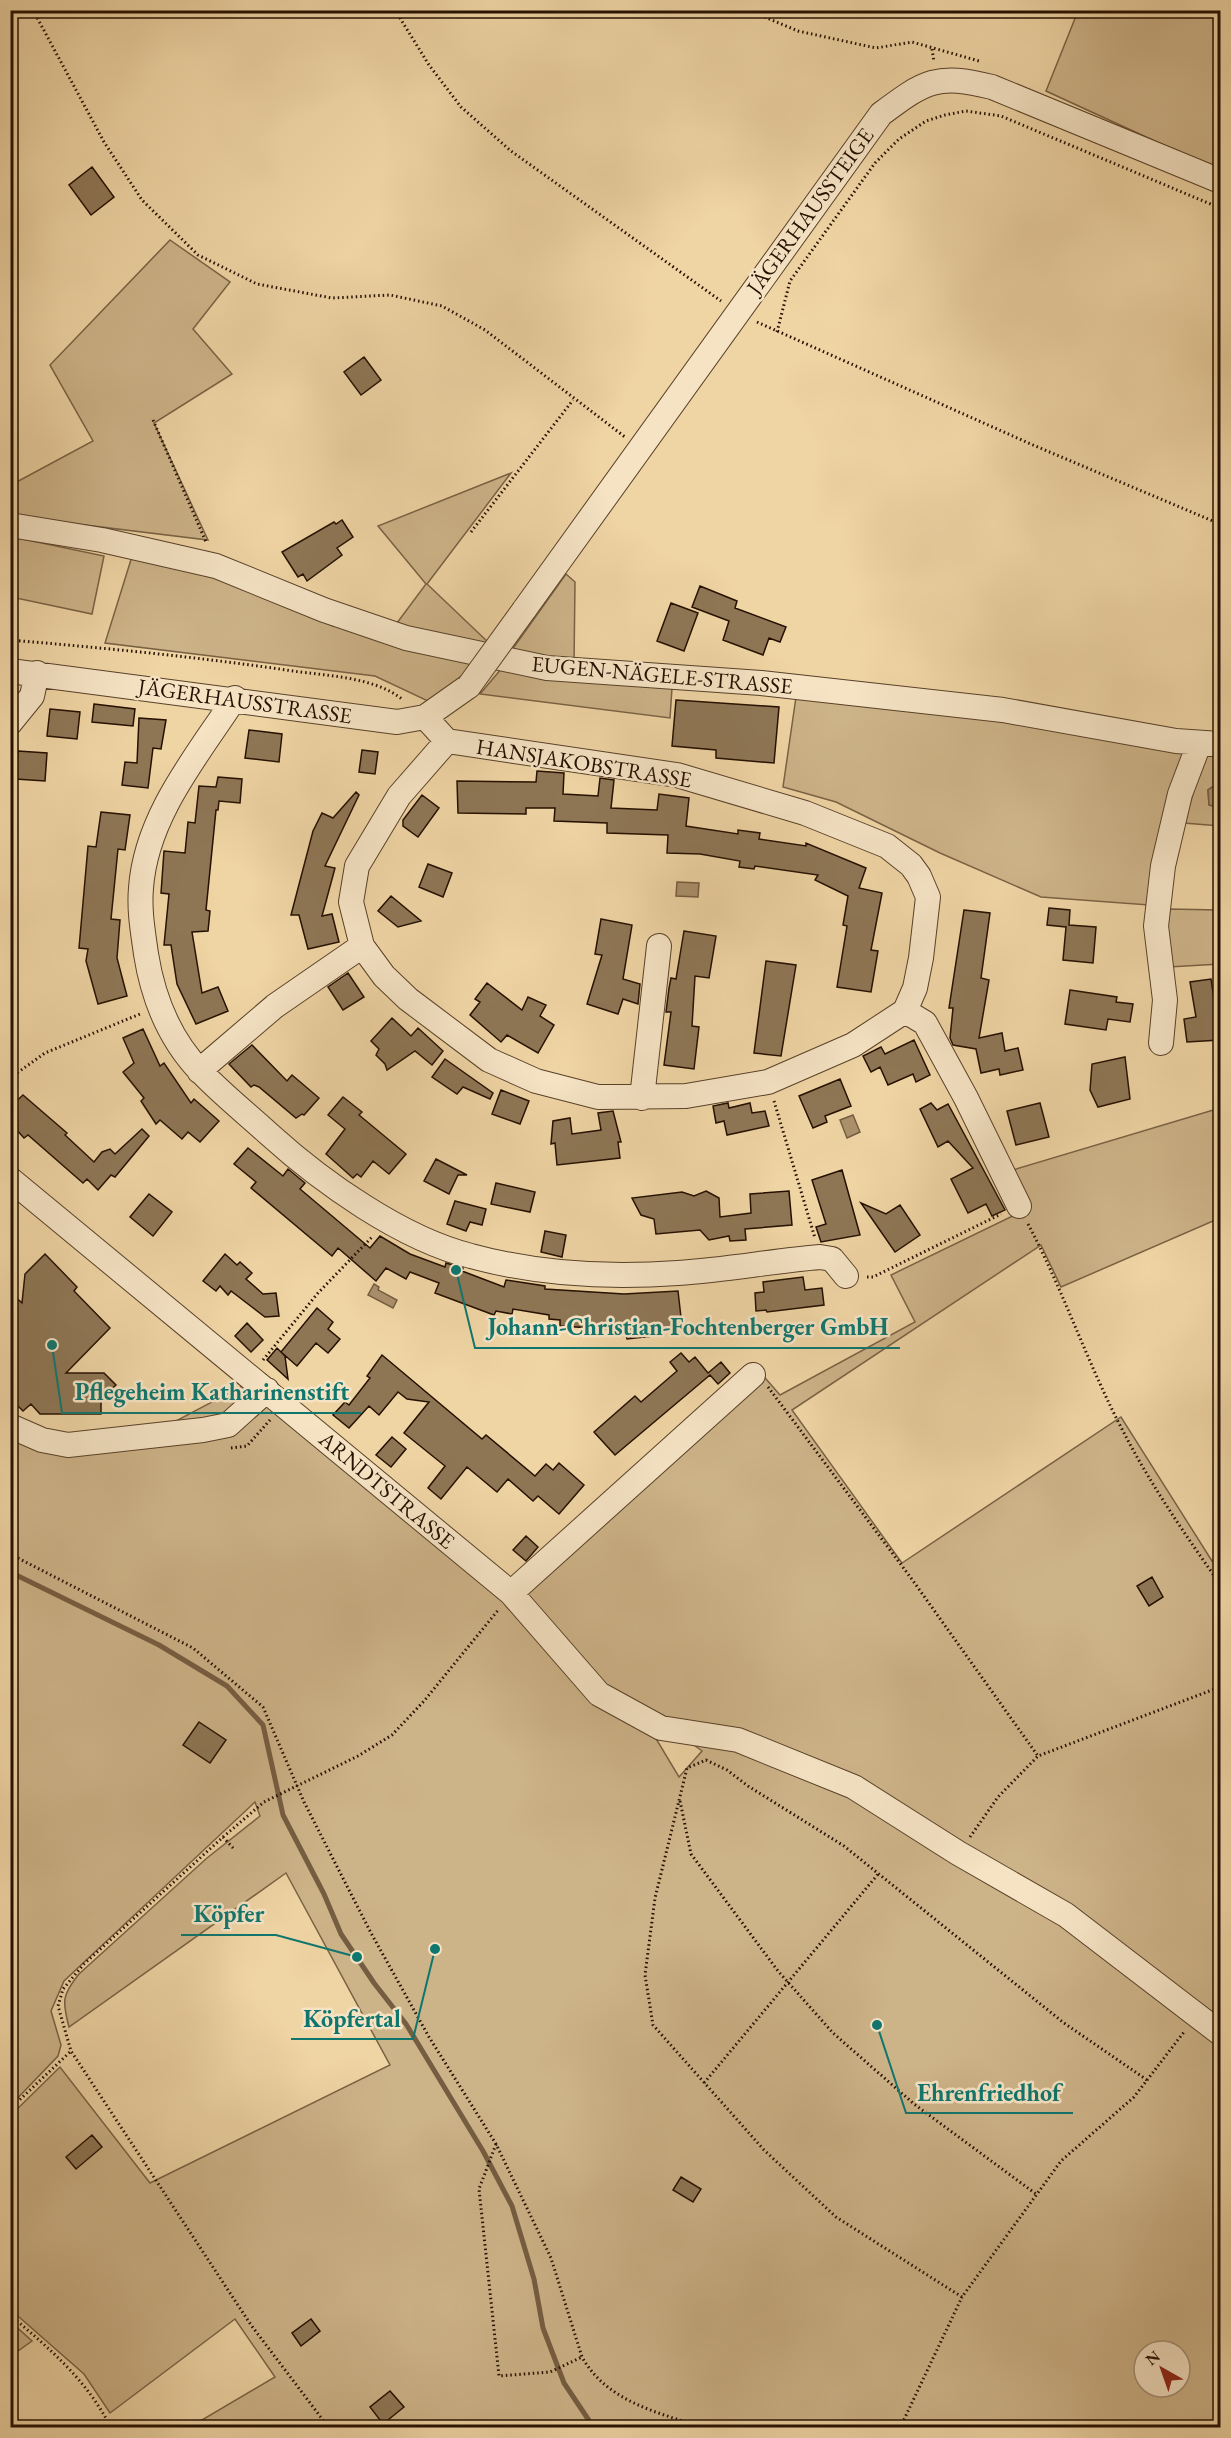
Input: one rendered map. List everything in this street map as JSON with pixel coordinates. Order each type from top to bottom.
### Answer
[{"type":"street","name":"JÄGERHAUSSTEIGE","points":[[469,686],[880,114],[911,91],[936,80],[962,79],[992,87],[1221,182]]},
{"type":"street","name":"EUGEN-NÄGELE-STRASSE","points":[[10,525],[102,540],[216,566],[324,610],[406,638],[547,668],[761,683],[1003,710],[1210,744]]},
{"type":"street","name":"JÄGERHAUSSTRASSE","points":[[10,671],[235,698],[397,722],[425,717],[469,686]]},
{"type":"street","points":[[10,723],[32,696],[37,673]]},
{"type":"street","points":[[235,698],[178,785],[160,818],[147,852],[141,888],[141,917],[149,972],[158,1007],[199,1071],[292,1154],[387,1222],[469,1256],[534,1268],[608,1275],[679,1273],[820,1257],[832,1259],[846,1276]]},
{"type":"street","name":"HANSJAKOBSTRASSE","points":[[425,717],[447,741],[677,775],[805,813],[886,846],[910,865],[919,876],[928,897],[915,988],[905,1011]]},
{"type":"street","points":[[447,741],[399,796],[357,866],[351,902],[362,946],[384,976],[408,999],[489,1060],[536,1081],[598,1097],[642,1098],[728,1091],[768,1082],[853,1046],[905,1011],[925,1023],[966,1098],[1018,1206]]},
{"type":"street","points":[[1161,1043],[1165,1000],[1156,926],[1163,866],[1180,794],[1210,744]]},
{"type":"street","points":[[199,1071],[275,1005],[362,946]]},
{"type":"street","points":[[642,1098],[659,946]]},
{"type":"street","name":"ARNDTSTRASSE","points":[[10,1179],[511,1593],[599,1694],[661,1728],[738,1740],[854,1787],[958,1853],[1066,1915],[1221,2032]]},
{"type":"street","points":[[511,1593],[753,1375]]},
{"type":"street","points":[[10,1426],[42,1440],[68,1445],[204,1430],[228,1425],[259,1383]]},
{"type":"path","points":[[33,10],[104,142],[142,200],[198,255],[257,284],[332,298],[390,295],[442,306],[485,330],[573,400],[641,449]]},
{"type":"path","points":[[394,10],[461,107],[503,144],[737,312]]},
{"type":"path","points":[[748,10],[798,31],[876,48],[912,42],[955,53]]},
{"type":"path","points":[[1221,208],[1001,116],[966,111],[945,114],[926,121],[898,139],[875,163],[790,281],[777,332],[1033,445],[1221,524]]},
{"type":"path","points":[[471,532],[573,400]]},
{"type":"path","points":[[153,420],[216,566]]},
{"type":"path","points":[[10,640],[226,661],[370,684],[392,691],[425,717]]},
{"type":"path","points":[[10,1078],[45,1053],[158,1007]]},
{"type":"path","points":[[768,1082],[820,1257]]},
{"type":"path","points":[[873,1277],[1018,1206],[1048,1262],[1098,1381],[1125,1435],[1191,1542],[1221,1584]]},
{"type":"path","points":[[259,1383],[318,1293],[387,1222]]},
{"type":"path","points":[[753,1375],[763,1380],[911,1578],[1038,1756]]},
{"type":"path","points":[[10,1554],[193,1648],[221,1669],[263,1707],[299,1785],[304,1802],[371,1933],[429,2037],[496,2144],[550,2258],[582,2357],[602,2385],[616,2394],[705,2427]]},
{"type":"path","points":[[10,1564],[15,1556]]},
{"type":"path","points":[[329,2427],[251,2325],[71,2051],[58,2006],[63,1989],[84,1964],[264,1802],[358,1756],[392,1735],[424,1701],[511,1593]]},
{"type":"path","points":[[958,1853],[998,1797],[1038,1756],[1221,1687]]},
{"type":"path","points":[[962,2297],[836,2217],[764,2150],[652,2025],[645,1975],[655,1898],[687,1768],[705,1760],[727,1770],[879,1873],[1064,2024],[1148,2080]]},
{"type":"path","points":[[680,1799],[692,1854],[788,1982],[833,2033],[914,2104],[1036,2194]]},
{"type":"path","points":[[223,1837],[234,1849]]},
{"type":"path","points":[[704,2083],[879,1873]]},
{"type":"path","points":[[900,2427],[962,2297],[1036,2194],[1061,2161],[1134,2097],[1198,2015]]},
{"type":"path","points":[[10,2109],[71,2051]]},
{"type":"path","points":[[496,2144],[479,2189],[499,2376],[550,2372],[582,2357]]},
{"type":"path","points":[[10,2315],[59,2357],[92,2394],[111,2427]]},
{"type":"shaded area","points":[[1078,11],[1220,11],[1220,171],[1046,91]]},
{"type":"shaded area","points":[[170,240],[230,282],[193,329],[232,374],[154,423],[208,540],[11,516],[11,485],[93,441],[50,365]]},
{"type":"shaded area","points":[[511,473],[427,584],[489,643],[466,677],[432,703],[375,676],[105,643],[134,550],[258,591],[333,626],[397,623],[426,584],[378,526]]},
{"type":"shaded area","points":[[18,538],[104,556],[92,614],[11,597],[11,572]]},
{"type":"shaded area","points":[[566,574],[575,582],[574,664],[509,654]]},
{"type":"shaded area","points":[[502,668],[672,688],[670,718],[480,694]]},
{"type":"shaded area","points":[[796,697],[1035,725],[1185,753],[1149,905],[1041,897],[940,853],[836,802],[783,787]]},
{"type":"shaded area","points":[[1220,738],[1220,782],[1208,790],[1209,805],[1220,808],[1220,826],[1184,823],[1210,739]]},
{"type":"shaded area","points":[[1220,782],[1220,808],[1209,805],[1208,790]]},
{"type":"shaded area","points":[[677,882],[699,883],[698,897],[676,896]]},
{"type":"shaded area","points":[[1167,909],[1220,910],[1220,964],[1169,967]]},
{"type":"shaded area","points":[[1220,1108],[1220,1218],[1061,1287],[1041,1245],[792,1410],[902,1563],[1121,1417],[1212,1561],[1220,1558],[1220,2427],[190,2427],[275,2377],[235,2319],[110,2413],[84,2374],[11,2310],[11,2115],[60,2067],[150,2183],[390,2065],[286,1873],[69,2027],[65,1999],[69,1987],[79,1974],[207,1858],[260,1816],[255,1802],[64,1981],[51,2011],[61,2045],[58,2056],[11,2105],[11,1421],[51,1443],[140,1440],[265,1374],[511,1583],[752,1363],[780,1395],[915,1322],[891,1275],[1025,1210],[1006,1172]],"holes":[[[643,1717],[672,1729],[702,1751],[679,1777]]]},
{"type":"shaded area","points":[[853,1115],[860,1132],[847,1138],[840,1120]]},
{"type":"shaded area","points":[[374,1284],[379,1287],[378,1290],[397,1300],[393,1308],[368,1295]]},
{"type":"shaded area","points":[[11,2322],[32,2341],[10,2356]]},
{"type":"building","points":[[92,167],[114,197],[91,215],[69,185]]},
{"type":"building","points":[[364,357],[381,380],[361,395],[344,372]]},
{"type":"building","points":[[342,520],[353,537],[337,548],[342,555],[307,581],[303,574],[298,577],[282,552],[334,522],[336,524]]},
{"type":"building","points":[[700,586],[737,601],[735,608],[786,627],[780,642],[769,638],[763,655],[723,640],[729,621],[692,607]]},
{"type":"building","points":[[671,603],[698,613],[684,651],[657,641]]},
{"type":"building","points":[[676,700],[779,707],[774,763],[716,758],[716,750],[672,746]]},
{"type":"building","points":[[94,704],[135,709],[133,726],[92,722]]},
{"type":"building","points":[[50,709],[80,712],[77,739],[47,736]]},
{"type":"building","points":[[139,718],[166,720],[161,749],[153,748],[148,788],[122,785],[125,762],[137,763]]},
{"type":"building","points":[[249,730],[282,734],[279,762],[245,758]]},
{"type":"building","points":[[362,750],[378,752],[375,774],[359,772]]},
{"type":"building","points":[[18,751],[47,753],[45,781],[16,779]]},
{"type":"building","points":[[537,771],[564,773],[563,794],[598,796],[600,778],[614,780],[611,808],[657,810],[659,794],[689,798],[686,826],[738,834],[738,830],[760,833],[759,839],[806,846],[806,843],[866,868],[859,888],[882,893],[871,950],[878,951],[871,992],[837,987],[847,926],[843,925],[848,896],[815,880],[818,875],[755,866],[754,869],[739,867],[740,861],[700,854],[667,853],[668,835],[607,833],[607,823],[554,821],[555,808],[526,808],[526,814],[458,813],[457,781],[536,782]]},
{"type":"building","points":[[218,777],[242,779],[240,803],[219,801],[218,810],[216,810],[206,910],[210,911],[208,931],[192,932],[202,993],[218,987],[228,1011],[196,1024],[177,984],[171,945],[164,945],[169,894],[161,893],[164,851],[185,853],[188,822],[195,823],[199,786],[216,787]]},
{"type":"building","points":[[356,792],[359,795],[325,866],[335,868],[322,916],[332,914],[339,942],[308,949],[299,915],[291,915],[313,831],[322,813],[333,818]]},
{"type":"building","points":[[422,795],[439,808],[418,837],[403,826],[403,820]]},
{"type":"building","points":[[101,812],[130,815],[125,850],[118,849],[111,919],[120,920],[117,958],[127,996],[98,1004],[86,961],[88,949],[79,948],[88,846],[96,847]]},
{"type":"building","points":[[428,864],[452,873],[443,897],[419,887]]},
{"type":"building","points":[[391,896],[421,921],[398,927],[378,911]]},
{"type":"building","points":[[1049,908],[1070,910],[1069,925],[1096,927],[1093,963],[1063,960],[1066,927],[1047,925]]},
{"type":"building","points":[[964,910],[990,913],[981,978],[989,980],[979,1038],[1002,1033],[1005,1051],[1018,1048],[1023,1070],[1000,1075],[999,1069],[981,1073],[976,1049],[953,1045],[950,1038],[953,1008],[949,1008]]},
{"type":"building","points":[[601,919],[632,925],[623,979],[640,984],[638,1004],[623,999],[618,1014],[587,1004],[602,955],[595,954]]},
{"type":"building","points":[[684,931],[716,936],[709,978],[695,976],[692,1026],[699,1027],[694,1069],[664,1065],[671,1012],[666,1012],[669,988],[671,978],[676,979]]},
{"type":"building","points":[[766,961],[796,965],[781,1056],[754,1053]]},
{"type":"building","points":[[348,973],[364,997],[343,1010],[328,987]]},
{"type":"building","points":[[1211,979],[1220,1040],[1187,1042],[1184,1019],[1196,1017],[1190,982]]},
{"type":"building","points":[[487,983],[522,1010],[528,997],[546,1005],[540,1016],[554,1025],[538,1053],[507,1035],[501,1042],[470,1015],[480,1002],[475,999]]},
{"type":"building","points":[[1070,990],[1117,997],[1116,1002],[1133,1004],[1130,1022],[1108,1019],[1106,1030],[1065,1024]]},
{"type":"building","points":[[392,1018],[411,1036],[418,1028],[443,1051],[432,1065],[415,1051],[387,1070],[385,1064],[376,1055],[379,1049],[371,1041]]},
{"type":"building","points":[[143,1029],[160,1066],[164,1063],[191,1103],[194,1099],[219,1121],[200,1142],[188,1132],[182,1139],[160,1120],[156,1124],[141,1101],[144,1098],[123,1072],[134,1063],[123,1038]]},
{"type":"building","points":[[914,1040],[930,1075],[916,1082],[913,1074],[888,1085],[880,1067],[871,1072],[863,1056],[881,1047],[885,1054]]},
{"type":"building","points":[[252,1045],[287,1081],[292,1075],[319,1098],[304,1115],[296,1118],[259,1087],[254,1085],[251,1087],[229,1064]]},
{"type":"building","points":[[1125,1057],[1130,1099],[1098,1107],[1090,1090],[1092,1064]]},
{"type":"building","points":[[445,1059],[493,1093],[490,1099],[463,1087],[457,1094],[432,1077]]},
{"type":"building","points":[[840,1079],[851,1106],[825,1116],[827,1122],[813,1128],[799,1096]]},
{"type":"building","points":[[501,1090],[529,1101],[520,1124],[492,1114]]},
{"type":"building","points":[[23,1095],[67,1133],[65,1135],[94,1162],[102,1152],[110,1149],[115,1154],[142,1129],[149,1136],[115,1177],[111,1175],[98,1190],[87,1179],[83,1183],[28,1135],[24,1138],[15,1128],[18,1125],[10,1117],[10,1107]]},
{"type":"building","points":[[343,1097],[362,1112],[359,1115],[406,1154],[389,1174],[373,1161],[361,1177],[357,1174],[353,1178],[326,1154],[345,1129],[328,1115]]},
{"type":"building","points":[[728,1103],[729,1108],[750,1103],[752,1113],[765,1111],[769,1126],[727,1135],[724,1121],[716,1123],[713,1106]]},
{"type":"building","points":[[931,1103],[937,1110],[948,1104],[1005,1210],[992,1216],[986,1204],[968,1213],[951,1179],[973,1168],[948,1141],[938,1147],[920,1109]]},
{"type":"building","points":[[1040,1103],[1049,1137],[1016,1145],[1007,1111]]},
{"type":"building","points":[[613,1111],[621,1142],[618,1142],[620,1158],[557,1165],[555,1143],[551,1144],[553,1121],[570,1118],[572,1134],[601,1130],[598,1113]]},
{"type":"building","points":[[248,1148],[283,1176],[288,1169],[305,1183],[300,1189],[370,1248],[380,1236],[410,1254],[445,1267],[446,1263],[463,1268],[462,1271],[504,1287],[506,1280],[545,1286],[545,1289],[624,1294],[678,1291],[682,1326],[652,1329],[653,1336],[627,1339],[625,1330],[560,1326],[560,1320],[549,1319],[549,1315],[513,1309],[512,1314],[496,1311],[494,1315],[435,1293],[439,1283],[410,1272],[406,1279],[386,1268],[376,1281],[338,1248],[332,1256],[251,1188],[256,1182],[234,1164]]},
{"type":"building","points":[[436,1159],[467,1175],[458,1175],[449,1194],[424,1181]]},
{"type":"building","points":[[842,1170],[860,1235],[821,1242],[816,1227],[826,1224],[812,1180]]},
{"type":"building","points":[[496,1183],[535,1192],[530,1212],[491,1204]]},
{"type":"building","points":[[706,1191],[719,1198],[720,1217],[751,1213],[750,1194],[789,1191],[792,1225],[745,1229],[746,1240],[730,1241],[729,1236],[709,1240],[700,1230],[656,1234],[654,1219],[641,1215],[632,1198],[682,1192],[694,1196]]},
{"type":"building","points":[[149,1194],[172,1212],[153,1236],[130,1217]]},
{"type":"building","points":[[455,1201],[486,1209],[482,1225],[470,1222],[466,1231],[447,1224]]},
{"type":"building","points":[[861,1203],[886,1214],[900,1205],[920,1235],[895,1252]]},
{"type":"building","points":[[545,1231],[566,1235],[562,1257],[541,1252]]},
{"type":"building","points":[[45,1254],[77,1287],[74,1291],[110,1328],[66,1373],[104,1373],[116,1385],[101,1398],[101,1414],[40,1414],[31,1404],[23,1411],[10,1398],[10,1292],[22,1303],[25,1274]]},
{"type":"building","points":[[225,1254],[237,1265],[240,1262],[252,1273],[246,1279],[263,1294],[276,1293],[279,1316],[265,1317],[231,1291],[228,1295],[220,1286],[216,1291],[203,1281]]},
{"type":"building","points":[[803,1277],[805,1290],[822,1288],[824,1305],[767,1312],[766,1310],[756,1311],[755,1293],[764,1292],[763,1282]]},
{"type":"building","points":[[317,1308],[333,1322],[328,1329],[340,1339],[328,1353],[316,1343],[297,1366],[281,1352]]},
{"type":"building","points":[[247,1323],[263,1340],[251,1352],[235,1336]]},
{"type":"building","points":[[277,1348],[285,1356],[288,1379],[267,1360]]},
{"type":"building","points":[[681,1353],[689,1362],[695,1357],[708,1373],[721,1362],[730,1373],[718,1384],[710,1375],[615,1455],[594,1432],[635,1396],[641,1402],[677,1371],[670,1362]]},
{"type":"building","points":[[382,1355],[482,1439],[486,1435],[535,1476],[546,1464],[553,1470],[559,1463],[584,1485],[559,1514],[538,1496],[533,1501],[508,1479],[497,1492],[467,1467],[441,1499],[428,1488],[445,1466],[404,1433],[429,1402],[407,1399],[398,1392],[379,1415],[369,1406],[349,1428],[333,1415],[345,1402],[349,1405],[370,1378],[367,1376]]},
{"type":"building","points":[[392,1437],[406,1449],[391,1467],[376,1455]]},
{"type":"building","points":[[526,1536],[538,1547],[526,1561],[513,1550]]},
{"type":"building","points":[[1152,1577],[1163,1597],[1149,1606],[1137,1586]]},
{"type":"building","points":[[199,1722],[226,1740],[210,1763],[183,1745]]},
{"type":"building","points":[[92,2135],[102,2147],[76,2169],[66,2157]]},
{"type":"building","points":[[681,2177],[701,2189],[693,2202],[673,2190]]},
{"type":"building","points":[[311,2319],[320,2331],[301,2346],[292,2333]]},
{"type":"building","points":[[390,2391],[404,2407],[383,2424],[370,2407]]},
{"type":"waterway","points":[[10,1572],[159,1645],[227,1686],[263,1725],[283,1815],[324,1894],[341,1934],[374,1983],[406,2024],[483,2151],[512,2206],[534,2279],[543,2328],[564,2383],[594,2428]]},
{"type":"place","name":"Johann-Christian-Fochtenberger GmbH","points":[[456,1270]]},
{"type":"place","name":"Pflegeheim Katharinenstift","points":[[52,1345]]},
{"type":"place","name":"Köpfertal","points":[[435,1949]]},
{"type":"place","name":"Köpfer","points":[[357,1957]]},
{"type":"place","name":"Ehrenfriedhof","points":[[877,2025]]}]
